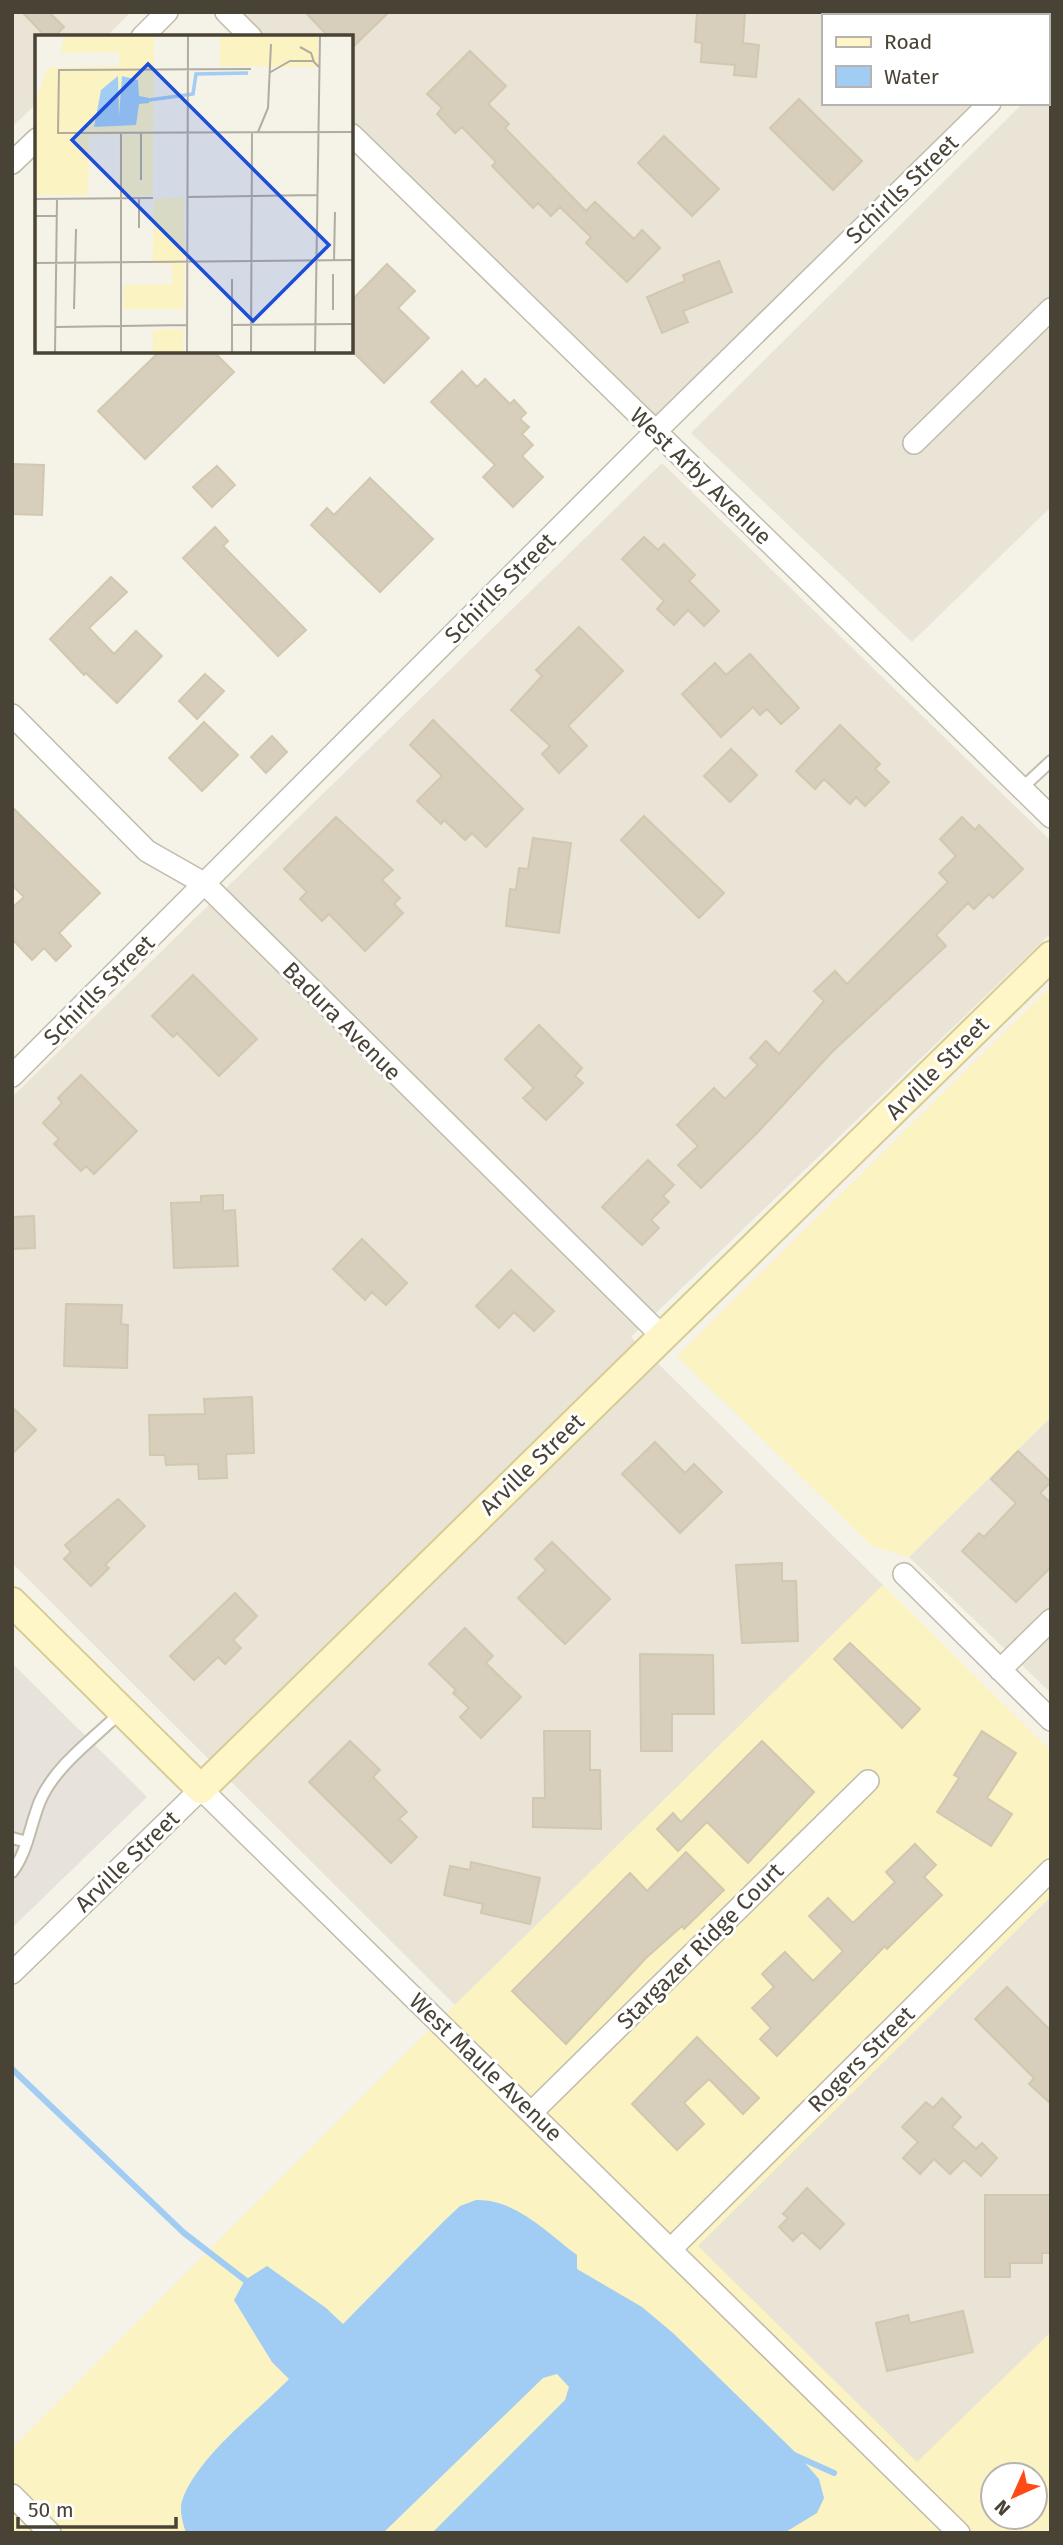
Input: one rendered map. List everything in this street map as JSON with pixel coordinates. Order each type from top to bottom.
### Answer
[{"type":"street","points":[[144,35],[167,12]]},
{"type":"street","points":[[226,12],[249,35]]},
{"type":"street","name":"Schirlls Street","points":[[12,1076],[656,431],[988,105]]},
{"type":"street","name":"West Arby Avenue","points":[[354,137],[1051,817]]},
{"type":"street","points":[[12,163],[35,141]]},
{"type":"street","points":[[914,443],[1051,309]]},
{"type":"street","name":"Badura Avenue","points":[[12,715],[147,850],[205,884],[664,1338]]},
{"type":"street","name":"Arville Street","points":[[12,1973],[540,1455],[664,1338],[1051,956]]},
{"type":"street","points":[[905,1574],[1051,1720]]},
{"type":"street","name":"West Maule Avenue","points":[[12,1602],[959,2533]]},
{"type":"street","points":[[1000,1670],[1051,1620]]},
{"type":"street","name":"Stargazer Ridge Court","points":[[532,2112],[867,1781]]},
{"type":"street","name":"Rogers Street","points":[[672,2248],[1051,1870]]},
{"type":"street","points":[[12,2496],[50,2533]]},
{"type":"lane","points":[[1022,789],[1051,761]]},
{"type":"lane","points":[[12,1872],[27,1842],[39,1803],[52,1780],[121,1712]]},
{"type":"lane","points":[[12,1838],[27,1842]]},
{"type":"shaded area","points":[[12,12],[131,12],[108,35],[35,35],[35,105],[12,127]]},
{"type":"shaded area","points":[[239,12],[1051,12],[1049,47],[1049,14],[822,14],[822,105],[990,105],[660,434],[354,127],[354,35],[262,35]]},
{"type":"shaded area","points":[[1051,76],[1051,507],[912,642],[691,433],[1021,105],[1049,105]]},
{"type":"shaded area","points":[[662,463],[1051,841],[1051,933],[631,1337],[883,1585],[455,2005],[12,1563],[12,1097]]},
{"type":"shaded area","points":[[1051,1417],[1051,1693],[909,1557]]},
{"type":"shaded area","points":[[12,1663],[147,1797],[12,1928]]},
{"type":"shaded area","points":[[1051,1896],[1051,2332],[917,2463],[697,2246]]},
{"type":"sand","points":[[1051,986],[1051,1417],[909,1557],[872,1546],[677,1356]]},
{"type":"sand","points":[[883,1585],[1051,1751],[1051,1896],[698,2246],[917,2462],[1051,2332],[1051,2533],[12,2533],[12,2448],[421,2038]]},
{"type":"water","points":[[476,2200],[504,2205],[530,2218],[577,2255],[577,2269],[642,2307],[673,2333],[798,2455],[819,2479],[824,2498],[817,2513],[784,2533],[432,2533],[565,2400],[569,2387],[557,2374],[543,2378],[383,2533],[186,2533],[181,2505],[200,2468],[229,2436],[289,2379],[272,2362],[234,2300],[245,2280],[267,2266],[326,2308],[343,2324],[460,2206]]},
{"type":"building","points":[[22,12],[49,12],[64,27],[56,35],[44,35]]},
{"type":"building","points":[[305,12],[389,12],[354,46],[354,35],[327,35]]},
{"type":"building","points":[[697,12],[745,12],[743,43],[759,45],[756,77],[734,75],[735,65],[701,62],[702,43],[695,42]]},
{"type":"building","points":[[470,51],[506,86],[488,104],[509,124],[505,128],[586,211],[595,202],[634,239],[642,230],[660,248],[627,282],[586,243],[591,237],[560,207],[551,216],[538,203],[533,208],[492,166],[496,162],[462,127],[455,133],[437,114],[442,108],[427,94]]},
{"type":"building","points":[[799,99],[862,161],[833,190],[770,128]]},
{"type":"building","points":[[664,136],[719,189],[692,216],[638,163]]},
{"type":"building","points":[[719,261],[732,292],[683,311],[688,322],[662,333],[647,297],[685,281],[683,275]]},
{"type":"building","points":[[387,264],[415,291],[398,308],[429,338],[384,383],[354,353],[354,298]]},
{"type":"building","points":[[157,354],[216,354],[234,372],[145,459],[98,411]]},
{"type":"building","points":[[462,371],[477,387],[485,379],[510,404],[514,400],[526,413],[520,419],[529,427],[522,434],[533,445],[522,456],[543,477],[513,507],[483,477],[495,465],[431,402]]},
{"type":"building","points":[[12,464],[44,465],[42,515],[12,514]]},
{"type":"building","points":[[217,466],[235,485],[212,507],[193,487]]},
{"type":"building","points":[[370,478],[433,539],[380,592],[311,525],[327,508],[334,515]]},
{"type":"building","points":[[215,527],[228,541],[223,546],[306,630],[278,656],[183,558]]},
{"type":"building","points":[[644,537],[658,550],[664,544],[695,575],[689,581],[719,611],[704,626],[688,610],[674,625],[657,609],[664,601],[622,559]]},
{"type":"building","points":[[111,577],[127,592],[89,628],[114,654],[136,631],[162,656],[117,703],[86,673],[84,675],[50,639]]},
{"type":"building","points":[[579,627],[623,671],[568,726],[587,746],[559,773],[542,754],[550,746],[511,710],[542,676],[536,670]]},
{"type":"building","points":[[750,654],[799,708],[781,724],[767,709],[760,715],[753,707],[721,737],[682,694],[715,663],[726,675]]},
{"type":"building","points":[[205,674],[224,691],[197,719],[179,701]]},
{"type":"building","points":[[433,720],[523,809],[486,847],[472,833],[465,840],[444,820],[441,824],[417,801],[442,776],[410,745]]},
{"type":"building","points":[[204,722],[238,755],[202,791],[169,758]]},
{"type":"building","points":[[840,725],[880,764],[875,769],[889,782],[865,806],[856,797],[850,804],[824,779],[815,789],[796,771]]},
{"type":"building","points":[[272,736],[287,752],[266,773],[251,757]]},
{"type":"building","points":[[731,749],[757,775],[730,802],[704,776]]},
{"type":"building","points":[[12,807],[100,893],[59,933],[71,946],[56,961],[44,948],[32,960],[12,939],[12,908],[24,897],[12,885]]},
{"type":"building","points":[[644,816],[724,893],[699,918],[621,840]]},
{"type":"building","points":[[336,817],[393,870],[382,880],[400,898],[394,904],[403,913],[365,951],[329,914],[322,921],[300,899],[307,892],[284,869]]},
{"type":"building","points":[[962,817],[975,830],[979,825],[1023,869],[993,898],[989,894],[974,909],[968,903],[936,935],[946,946],[832,1052],[758,1132],[701,1188],[678,1165],[698,1146],[677,1125],[714,1088],[725,1099],[758,1065],[750,1058],[766,1041],[779,1054],[824,1001],[814,991],[835,971],[847,984],[948,882],[939,873],[956,856],[940,839]]},
{"type":"building","points":[[533,838],[571,843],[559,933],[506,926],[510,889],[516,890],[519,868],[528,869]]},
{"type":"building","points":[[193,975],[257,1039],[219,1076],[177,1033],[173,1037],[152,1016]]},
{"type":"building","points":[[539,1025],[582,1068],[575,1076],[583,1083],[546,1120],[523,1098],[534,1088],[505,1059]]},
{"type":"building","points":[[81,1075],[137,1131],[94,1174],[86,1166],[81,1171],[54,1144],[59,1139],[43,1123],[62,1103],[58,1098]]},
{"type":"building","points":[[648,1160],[674,1185],[663,1196],[669,1202],[651,1220],[659,1228],[642,1245],[602,1207]]},
{"type":"building","points":[[223,1195],[223,1211],[235,1210],[238,1266],[174,1268],[171,1203],[201,1202],[201,1196]]},
{"type":"building","points":[[34,1216],[35,1248],[12,1249],[12,1217]]},
{"type":"building","points":[[362,1239],[407,1283],[386,1305],[372,1292],[365,1300],[333,1269]]},
{"type":"building","points":[[511,1270],[554,1311],[534,1331],[514,1312],[499,1328],[476,1306]]},
{"type":"building","points":[[66,1304],[122,1305],[121,1324],[128,1325],[127,1368],[64,1366]]},
{"type":"building","points":[[252,1397],[254,1453],[226,1454],[227,1478],[199,1479],[198,1464],[166,1465],[165,1455],[150,1455],[149,1415],[205,1414],[204,1399]]},
{"type":"building","points":[[12,1407],[36,1430],[12,1454]]},
{"type":"building","points":[[655,1442],[685,1473],[694,1464],[722,1492],[680,1533],[622,1474]]},
{"type":"building","points":[[1018,1451],[1051,1482],[1040,1493],[1051,1503],[1051,1567],[1016,1602],[962,1551],[979,1533],[984,1537],[1016,1503],[991,1479]]},
{"type":"building","points":[[118,1499],[145,1526],[105,1565],[109,1568],[91,1586],[64,1559],[71,1552],[65,1545]]},
{"type":"building","points":[[552,1542],[610,1599],[565,1644],[518,1598],[546,1570],[535,1559]]},
{"type":"building","points":[[782,1563],[782,1581],[796,1581],[798,1641],[742,1643],[736,1565]]},
{"type":"building","points":[[235,1593],[257,1616],[233,1640],[241,1648],[225,1664],[218,1657],[194,1680],[170,1656]]},
{"type":"building","points":[[465,1628],[493,1656],[486,1663],[521,1697],[481,1738],[460,1717],[469,1708],[453,1693],[456,1690],[429,1664]]},
{"type":"building","points":[[850,1643],[920,1709],[902,1728],[834,1659]]},
{"type":"building","points":[[640,1654],[713,1655],[714,1714],[672,1714],[672,1751],[641,1751]]},
{"type":"building","points":[[544,1731],[590,1731],[590,1770],[600,1770],[601,1829],[533,1827],[533,1798],[545,1798]]},
{"type":"building","points":[[982,1731],[1016,1753],[987,1798],[1012,1814],[991,1846],[937,1812],[959,1778],[954,1775]]},
{"type":"building","points":[[350,1741],[380,1770],[373,1777],[407,1812],[399,1819],[417,1837],[391,1863],[309,1782]]},
{"type":"building","points":[[762,1741],[814,1792],[748,1863],[707,1822],[678,1851],[657,1829],[673,1813],[681,1822]]},
{"type":"building","points":[[915,1844],[936,1865],[924,1877],[942,1895],[887,1949],[885,1946],[777,2056],[760,2039],[771,2028],[752,2008],[774,1987],[762,1974],[785,1952],[813,1981],[843,1951],[809,1916],[828,1898],[853,1923],[895,1882],[886,1872]]},
{"type":"building","points":[[686,1852],[724,1890],[684,1929],[682,1926],[646,1958],[566,2044],[512,1991],[630,1873],[647,1891]]},
{"type":"building","points":[[471,1862],[540,1878],[530,1924],[481,1913],[483,1904],[444,1895],[450,1866],[470,1870]]},
{"type":"building","points":[[1007,1987],[1051,2031],[1051,2104],[1029,2084],[1034,2078],[975,2019]]},
{"type":"building","points":[[697,2037],[759,2098],[743,2114],[709,2079],[684,2103],[704,2124],[677,2150],[632,2104]]},
{"type":"building","points":[[942,2098],[961,2117],[952,2127],[976,2149],[982,2143],[997,2158],[981,2176],[964,2160],[950,2174],[934,2159],[920,2174],[903,2158],[918,2142],[902,2127],[926,2102],[933,2108]]},
{"type":"building","points":[[807,2188],[844,2224],[820,2249],[802,2232],[793,2241],[779,2227],[788,2218],[783,2214]]},
{"type":"building","points":[[985,2195],[1051,2195],[1051,2253],[1042,2253],[1042,2263],[1010,2263],[1010,2277],[985,2277]]},
{"type":"building","points":[[963,2311],[973,2352],[887,2371],[876,2323],[908,2315],[910,2323]]},
{"type":"waterway","points":[[12,2069],[184,2233],[245,2280]]},
{"type":"waterway","points":[[794,2455],[834,2473]]}]
